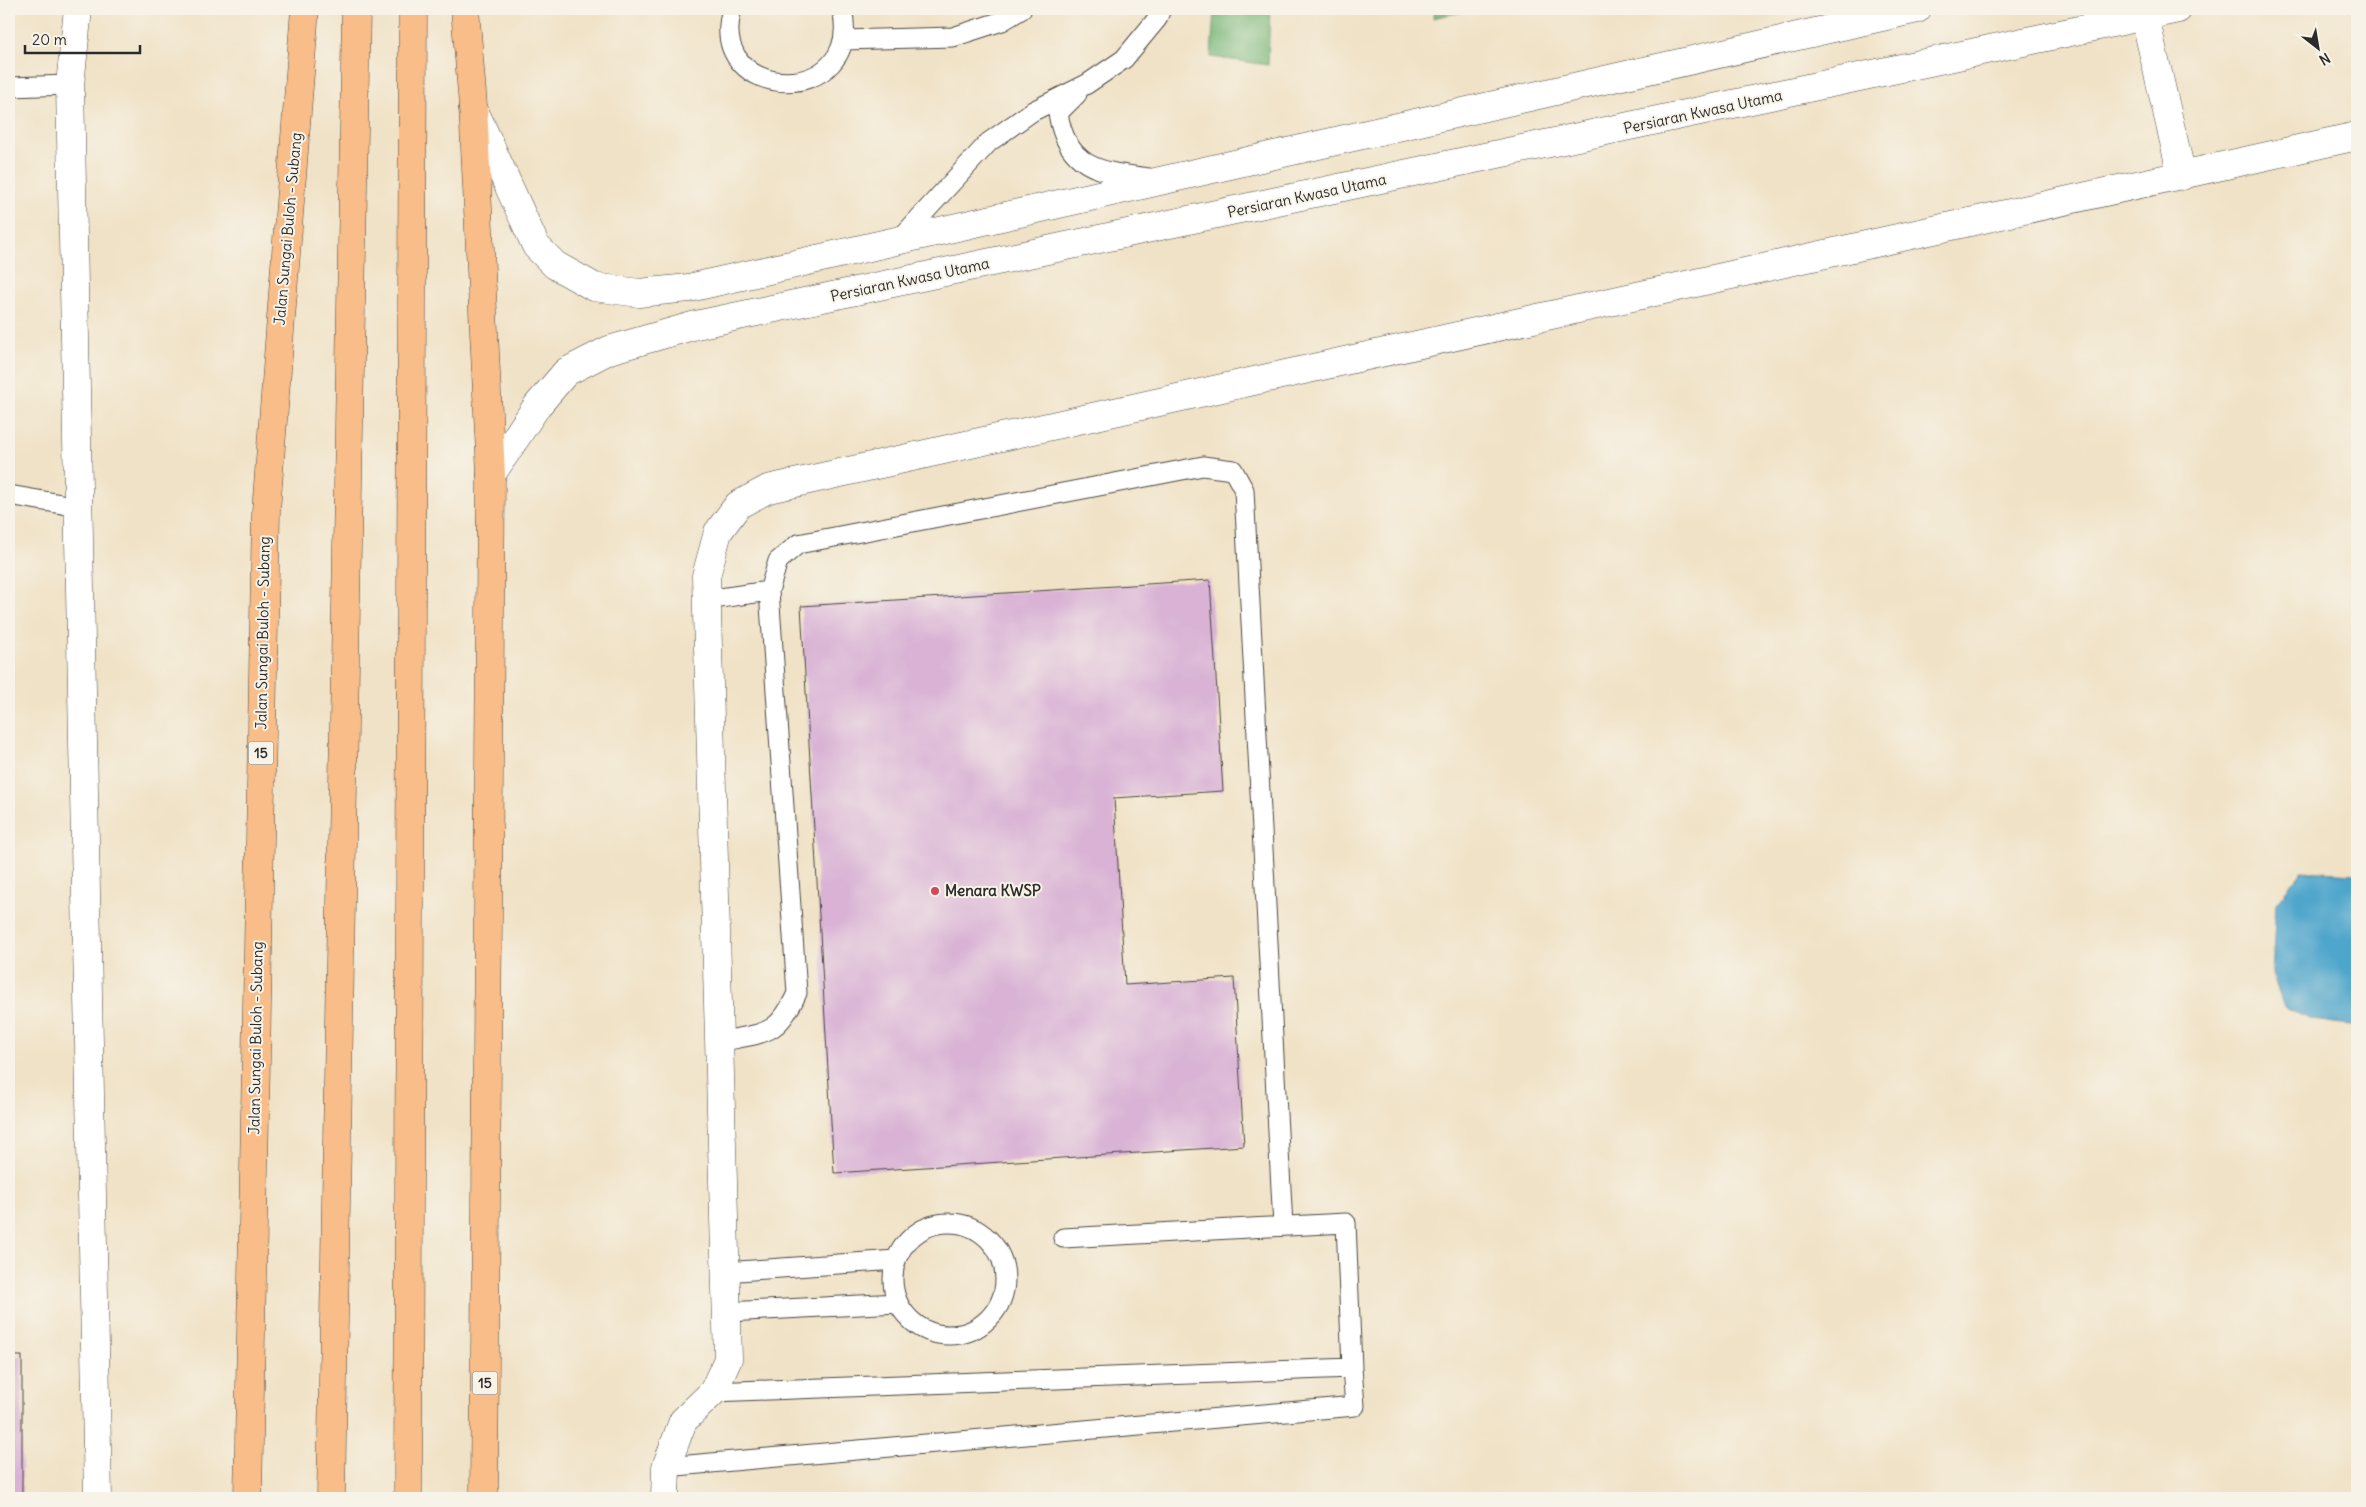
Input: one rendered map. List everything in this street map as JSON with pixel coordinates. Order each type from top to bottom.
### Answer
[{"type":"highway","name":"Jalan Sungai Buloh - Subang","points":[[248,1498],[266,511],[305,9]]},
{"type":"highway","points":[[331,1498],[356,9]]},
{"type":"highway","points":[[408,1498],[413,9]]},
{"type":"highway","name":"15","points":[[465,9],[473,106],[491,475],[484,1498]]},
{"type":"street","points":[[78,9],[70,85],[98,1498]]},
{"type":"street","points":[[473,106],[536,246],[555,265],[594,287],[639,293],[689,288],[1917,9]]},
{"type":"street","name":"Persiaran Kwasa Utama","points":[[491,475],[537,406],[566,372],[609,350],[696,325],[2144,13],[2178,9]]},
{"type":"street","points":[[2144,13],[2182,176]]},
{"type":"street","points":[[665,1498],[666,1467],[683,1422],[713,1392],[728,1359],[706,576],[718,532],[738,505],[768,489],[2357,136]]},
{"type":"lane","points":[[732,9],[728,21],[730,40],[738,58],[751,71],[768,80],[786,83],[805,80],[822,71],[835,57],[843,40],[844,20],[842,9]]},
{"type":"lane","points":[[843,40],[953,37],[1002,21],[1022,9]]},
{"type":"lane","points":[[899,240],[988,142],[1033,111],[1086,84],[1124,59],[1157,18],[1161,9]]},
{"type":"lane","points":[[1086,84],[1058,113],[1061,133],[1081,160],[1106,172],[1164,180]]},
{"type":"lane","points":[[9,87],[70,85]]},
{"type":"lane","points":[[719,1042],[772,1030],[787,1014],[797,993],[769,591],[778,561],[798,544],[1204,466],[1233,470],[1244,490],[1283,1226]]},
{"type":"lane","points":[[9,495],[79,507]]},
{"type":"lane","points":[[706,600],[769,591]]},
{"type":"lane","points":[[958,1222],[976,1228],[991,1240],[1002,1256],[1006,1275],[1004,1294],[996,1312],[982,1325],[964,1333],[945,1335],[926,1330],[910,1319],[898,1303],[893,1289],[896,1260],[906,1243],[920,1230],[938,1223],[958,1222]]},
{"type":"lane","points":[[666,1467],[1355,1406],[1346,1223],[1063,1238]]},
{"type":"lane","points":[[726,1272],[896,1260]]},
{"type":"lane","points":[[726,1312],[898,1303]]},
{"type":"lane","points":[[713,1392],[1352,1368]]},
{"type":"green space","points":[[1214,9],[1270,9],[1268,65],[1211,57]]},
{"type":"green space","points":[[1434,9],[1475,9],[1433,18]]},
{"type":"water","points":[[2302,871],[2357,874],[2357,1026],[2312,1020],[2285,1008],[2272,974],[2276,903]]},
{"type":"building","name":"Menara KWSP","points":[[1210,580],[1223,791],[1114,798],[1125,985],[1234,978],[1244,1146],[834,1173],[801,606]]},
{"type":"building","points":[[9,1356],[22,1356],[22,1498],[9,1498]]},
{"type":"place","name":"Menara KWSP","points":[[935,891]]}]
